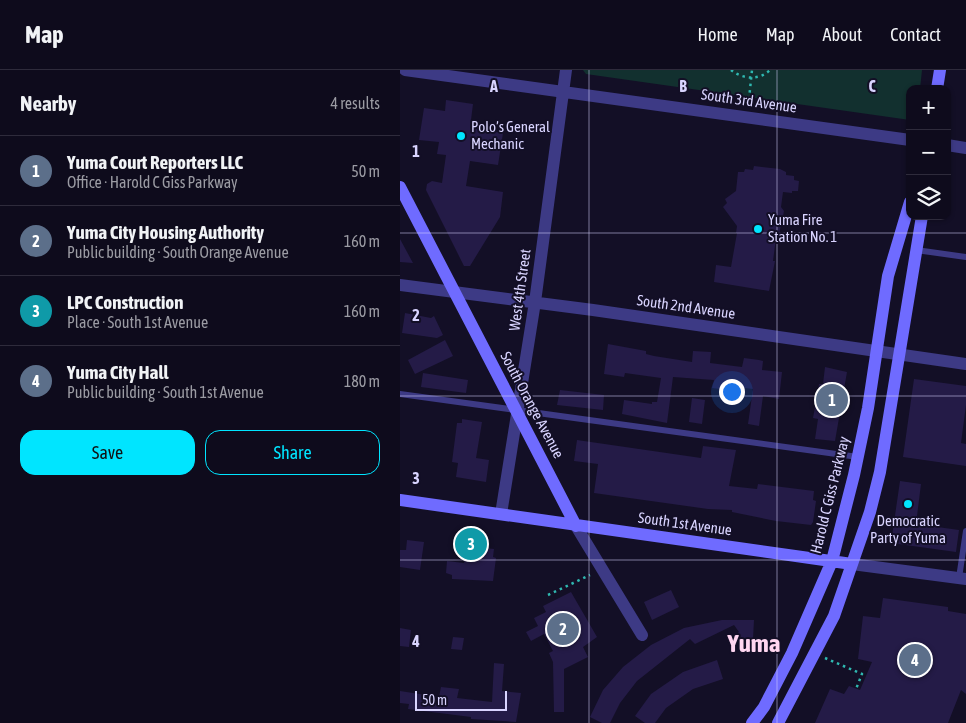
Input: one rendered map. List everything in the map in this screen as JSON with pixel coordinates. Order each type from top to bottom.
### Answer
[{"type":"main road","points":[[938,85],[940,70]]},
{"type":"main road","name":"South Orange Avenue","points":[[400,187],[576,526]]},
{"type":"main road","name":"Harold C Giss Parkway","points":[[752,723],[764,707],[792,653],[832,561],[858,456],[878,351],[888,276],[906,215]]},
{"type":"main road","points":[[778,723],[834,616],[870,512],[880,472],[901,354],[921,220]]},
{"type":"main road","name":"South 1st Avenue","points":[[400,500],[852,564]]},
{"type":"street","name":"South 3rd Avenue","points":[[405,70],[906,139]]},
{"type":"street","name":"West 4th Street","points":[[501,514],[535,302],[566,70]]},
{"type":"street","points":[[951,146],[966,148]]},
{"type":"street","name":"South 2nd Avenue","points":[[400,285],[535,302],[966,364]]},
{"type":"street","name":"South Orange Avenue","points":[[576,526],[642,635]]},
{"type":"street","name":"South 1st Avenue","points":[[852,564],[962,579]]},
{"type":"lane","points":[[916,250],[966,257]]},
{"type":"lane","points":[[400,394],[517,412],[858,456]]},
{"type":"lane","points":[[962,579],[966,530]]},
{"type":"path","points":[[731,70],[741,76],[752,78],[759,77],[770,70]]},
{"type":"path","points":[[749,99],[752,70]]},
{"type":"path","points":[[548,595],[590,575]]},
{"type":"path","points":[[823,658],[862,674],[856,689]]},
{"type":"green space","points":[[583,70],[922,70],[920,85],[906,85],[906,119],[586,74]]},
{"type":"building","points":[[446,100],[473,104],[470,128],[503,133],[498,165],[470,161],[466,186],[503,192],[500,217],[470,266],[464,266],[426,190],[427,184],[432,181],[442,183],[446,155],[437,154],[439,142],[419,140],[424,108],[445,111]]},
{"type":"building","name":"Yuma Fire Station No. 1","points":[[754,166],[780,169],[786,172],[786,175],[794,176],[794,180],[799,181],[798,191],[792,191],[792,193],[783,192],[781,207],[784,211],[778,239],[776,238],[773,261],[775,261],[769,291],[714,282],[716,265],[731,267],[737,233],[737,226],[723,207],[727,203],[725,199],[736,191],[738,172],[744,172],[745,169],[753,170]]},
{"type":"building","points":[[400,239],[413,263],[400,262]]},
{"type":"building","points":[[405,313],[431,318],[434,316],[443,335],[437,338],[402,333]]},
{"type":"building","points":[[445,340],[453,356],[415,374],[408,360]]},
{"type":"building","points":[[608,344],[646,351],[646,354],[654,356],[692,362],[693,351],[711,352],[710,363],[742,367],[744,358],[763,361],[762,370],[782,372],[779,399],[763,396],[759,426],[748,424],[753,389],[729,386],[728,390],[712,388],[714,380],[673,377],[667,423],[622,414],[624,400],[652,404],[652,402],[657,402],[661,378],[625,373],[624,377],[604,374]]},
{"type":"building","points":[[825,367],[847,372],[835,441],[815,439],[818,419],[813,418],[819,384],[823,384]]},
{"type":"building","points":[[423,373],[468,380],[466,393],[421,387]]},
{"type":"building","points":[[914,379],[966,386],[966,405],[961,443],[966,444],[966,466],[903,457]]},
{"type":"building","points":[[560,390],[604,395],[603,410],[557,405]]},
{"type":"building","points":[[692,398],[705,400],[702,424],[689,422]]},
{"type":"building","points":[[462,419],[482,422],[476,458],[489,460],[486,482],[456,477],[458,463],[452,462],[457,423],[462,423]]},
{"type":"building","points":[[577,440],[701,458],[703,446],[736,450],[729,486],[757,489],[758,484],[814,491],[813,500],[816,501],[813,522],[811,525],[776,521],[732,512],[732,510],[708,509],[594,493],[598,464],[574,461]]},
{"type":"building","name":"Democratic Party of Yuma","points":[[900,481],[921,484],[916,524],[959,530],[956,552],[891,543]]},
{"type":"building","points":[[468,532],[478,534],[476,547],[494,549],[493,557],[496,558],[493,581],[452,579],[452,575],[446,573],[447,561],[464,563]]},
{"type":"building","points":[[407,540],[424,542],[420,570],[400,567],[400,550],[406,550]]},
{"type":"building","points":[[671,590],[679,607],[652,620],[644,602]]},
{"type":"building","points":[[571,592],[597,637],[583,647],[588,657],[564,669],[564,712],[554,712],[553,662],[549,653],[553,651],[544,634],[531,641],[526,632],[538,626],[534,618],[546,612],[543,606]]},
{"type":"building","points":[[883,598],[948,607],[948,611],[966,614],[966,694],[961,690],[948,723],[815,723],[830,689],[844,694],[849,686],[860,690],[872,662],[858,659],[863,616],[880,618]]},
{"type":"building","points":[[722,620],[754,620],[753,639],[729,639],[739,632],[734,625],[695,644],[690,639],[637,681],[620,703],[610,723],[602,723],[590,717],[603,690],[623,667],[651,645],[684,628]]},
{"type":"building","points":[[400,628],[411,630],[409,647],[400,646]]},
{"type":"building","points":[[453,637],[464,638],[462,650],[451,649]]},
{"type":"building","points":[[717,660],[723,679],[693,689],[666,708],[655,723],[645,723],[635,716],[651,694],[683,672]]},
{"type":"building","points":[[494,663],[504,664],[502,691],[521,693],[516,722],[471,719],[471,717],[408,709],[409,704],[400,703],[400,691],[439,697],[441,687],[459,689],[457,698],[492,702]]},
{"type":"place","name":"Polo’s General Mechanic","points":[[461,136]]},
{"type":"place","name":"Yuma Fire Station No. 1","points":[[758,229]]},
{"type":"place","name":"Yuma Court Reporters LLC","points":[[832,400]]},
{"type":"place","name":"Democratic Party of Yuma","points":[[908,504]]},
{"type":"place","name":"LPC Construction","points":[[471,544]]},
{"type":"place","name":"Yuma City Housing Authority","points":[[563,629]]},
{"type":"place","name":"Yuma City Hall","points":[[915,660]]},
{"type":"district","name":"Yuma","points":[[754,643]]}]
